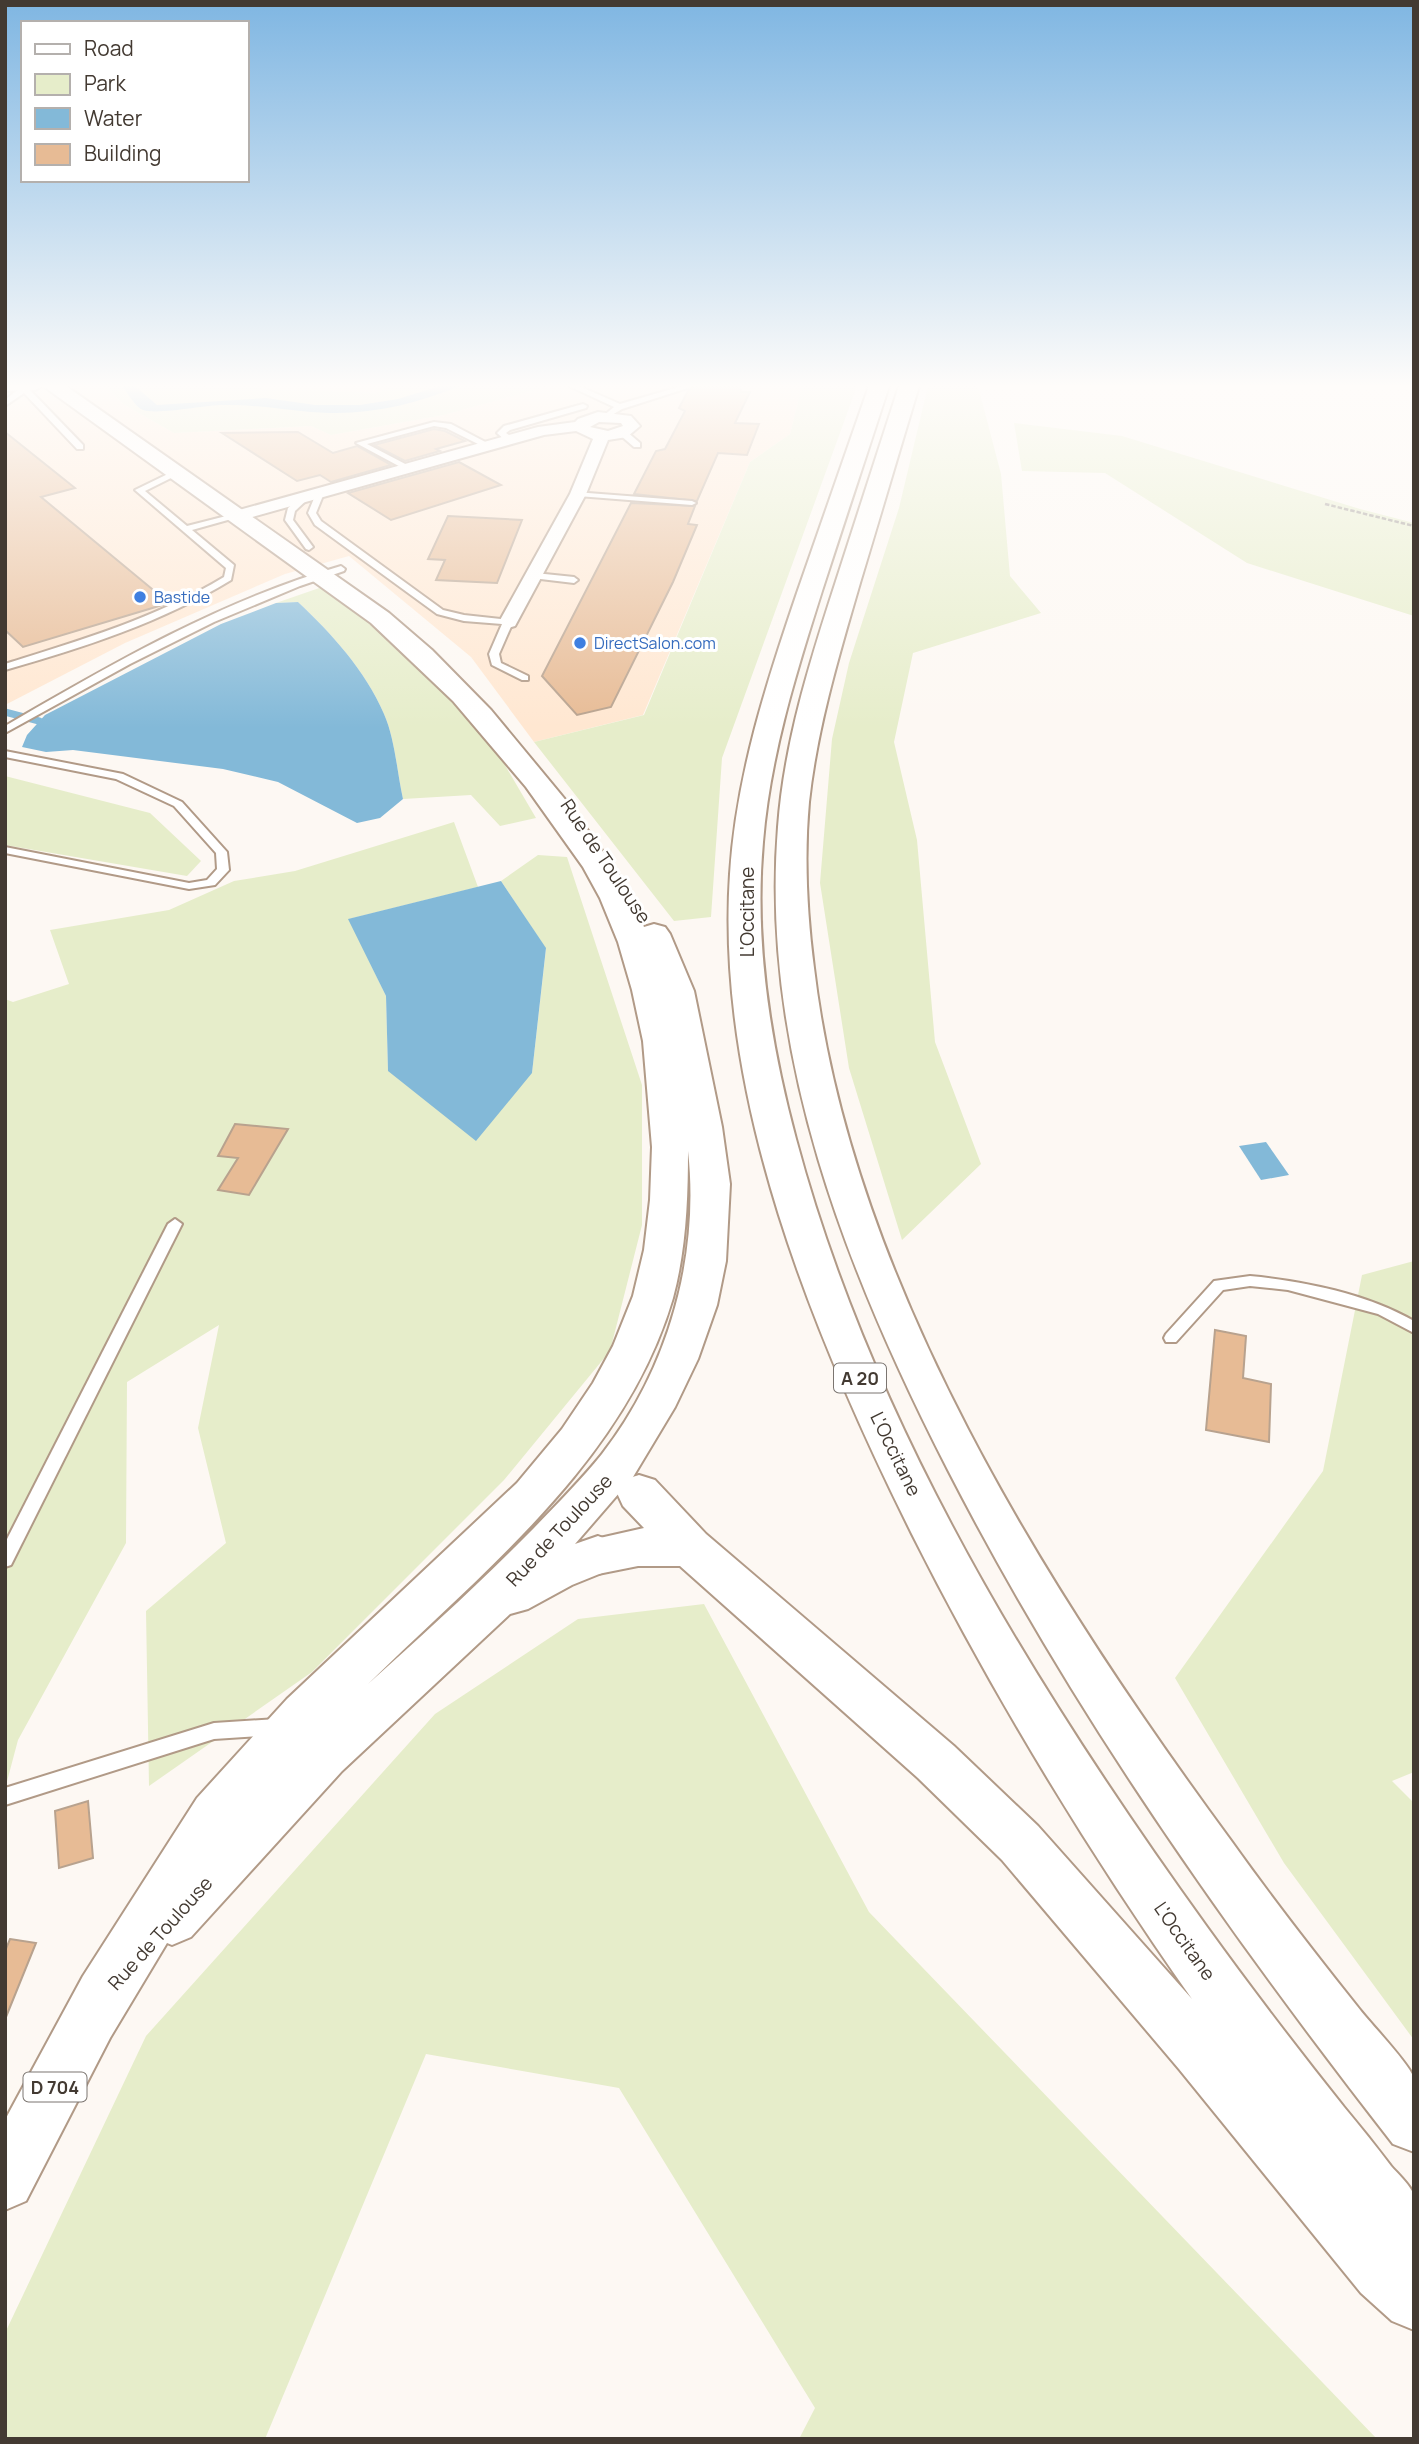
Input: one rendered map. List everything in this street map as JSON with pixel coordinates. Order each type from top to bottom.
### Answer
[{"type":"main road","name":"Rue de Toulouse","points":[[224,500],[309,547],[330,572]]},
{"type":"main road","name":"Rue de Toulouse","points":[[229,500],[330,572],[450,681],[520,761],[565,818],[617,900],[636,948],[650,995],[666,1071],[711,1184],[706,1261],[697,1305],[654,1407],[629,1479],[485,1609],[308,1740]]},
{"type":"main road","name":"L'Occitane","points":[[840,500],[780,679],[760,758],[748,833],[745,892],[750,1005],[765,1089],[810,1251],[840,1335],[957,1580],[1031,1707],[1176,1930],[1290,2084],[1414,2242]]},
{"type":"main road","name":"A 20","points":[[874,500],[826,657],[803,744],[797,785],[790,893],[795,951],[812,1067],[830,1138],[874,1267],[905,1339],[956,1444],[1024,1570],[1103,1700],[1207,1853],[1325,2014],[1414,2123]]},
{"type":"main road","name":"Rue de Toulouse","points":[[5,2180],[104,1994],[308,1740],[544,1483],[588,1426],[620,1371],[653,1294],[666,1207],[687,1128]]},
{"type":"main road","points":[[588,1426],[629,1479],[690,1547],[936,1762],[1020,1843],[1199,2049],[1383,2271],[1414,2299]]},
{"type":"main road","points":[[485,1609],[556,1572],[598,1555],[638,1547],[690,1547]]},
{"type":"street","points":[[248,514],[296,500]]},
{"type":"street","points":[[508,622],[536,576],[575,500]]},
{"type":"lane","points":[[5,667],[143,623],[205,593],[228,578],[231,567],[151,500]]},
{"type":"lane","points":[[306,500],[291,510],[289,520],[309,547]]},
{"type":"lane","points":[[313,500],[312,513],[318,523],[440,612],[464,618],[508,622],[494,654],[497,665],[525,678]]},
{"type":"lane","points":[[650,500],[692,503]]},
{"type":"lane","points":[[185,529],[248,514]]},
{"type":"lane","points":[[10,727],[107,672],[217,618],[330,572]]},
{"type":"lane","points":[[536,576],[574,580]]},
{"type":"lane","points":[[5,754],[119,776],[178,804],[221,852],[223,870],[211,883],[189,887],[5,850]]},
{"type":"lane","points":[[5,1560],[175,1224]]},
{"type":"lane","points":[[1171,1338],[1219,1285],[1250,1281],[1288,1285],[1383,1310],[1414,1328]]},
{"type":"lane","points":[[5,1797],[214,1731],[308,1740]]},
{"type":"path","points":[[1325,504],[1414,526]]},
{"type":"shaded area","points":[[5,500],[734,500],[643,715],[534,742],[471,657],[349,556],[285,574],[125,643],[5,705]]},
{"type":"green space","points":[[734,500],[816,500],[722,758],[711,917],[674,921],[534,742],[644,715]]},
{"type":"green space","points":[[901,500],[1003,500],[1010,576],[1041,613],[913,653],[894,742],[917,840],[935,1042],[981,1164],[902,1240],[849,1068],[820,883],[832,739],[849,663]]},
{"type":"green space","points":[[1148,500],[1331,500],[1414,523],[1414,616],[1247,563]]},
{"type":"green space","points":[[325,586],[423,664],[492,743],[536,818],[500,826],[471,795],[403,799],[388,724],[367,682],[335,640],[298,602],[276,603]]},
{"type":"green space","points":[[5,776],[150,813],[201,861],[187,876],[5,845]]},
{"type":"green space","points":[[454,822],[478,887],[349,919],[386,996],[388,1071],[532,1073],[546,949],[501,881],[538,855],[567,857],[642,1085],[642,1225],[610,1351],[504,1480],[312,1672],[149,1786],[146,1611],[226,1543],[198,1428],[219,1325],[127,1382],[126,1543],[18,1740],[5,1789],[5,999],[13,1002],[69,984],[50,930],[169,910],[234,881],[295,871]]},
{"type":"green space","points":[[1414,1261],[1414,1772],[1392,1781],[1414,1803],[1414,2040],[1284,1863],[1175,1678],[1323,1471],[1362,1275]]},
{"type":"green space","points":[[704,1604],[869,1912],[1377,2439],[799,2439],[815,2408],[619,2088],[426,2054],[265,2439],[5,2439],[5,2333],[146,2036],[435,1714],[578,1619]]},
{"type":"water","points":[[298,602],[335,640],[357,668],[388,724],[403,799],[380,818],[357,823],[278,782],[223,769],[73,750],[46,752],[22,747],[27,735],[45,715],[221,624],[276,603]]},
{"type":"water","points":[[501,881],[546,948],[532,1073],[476,1141],[388,1071],[386,996],[348,919]]},
{"type":"water","points":[[1266,1142],[1289,1175],[1261,1180],[1239,1146]]},
{"type":"building","points":[[5,500],[45,500],[169,603],[23,647],[5,630]]},
{"type":"building","points":[[359,500],[454,500],[391,520]]},
{"type":"building","points":[[631,503],[695,506],[688,524],[697,525],[673,582],[611,707],[577,715],[542,676]]},
{"type":"building","points":[[448,516],[522,520],[497,583],[436,580],[445,560],[428,559]]},
{"type":"building","points":[[235,1124],[288,1129],[249,1195],[218,1190],[238,1158],[218,1156]]},
{"type":"building","points":[[1215,1330],[1246,1336],[1243,1378],[1271,1384],[1269,1442],[1206,1430]]},
{"type":"building","points":[[88,1801],[93,1858],[59,1868],[55,1811]]},
{"type":"building","points":[[10,1939],[36,1943],[6,2017],[5,1951]]},
{"type":"waterway","points":[[5,712],[39,721]]},
{"type":"place","name":"Bastide","points":[[140,597]]},
{"type":"place","name":"DirectSalon.com","points":[[580,643]]}]
